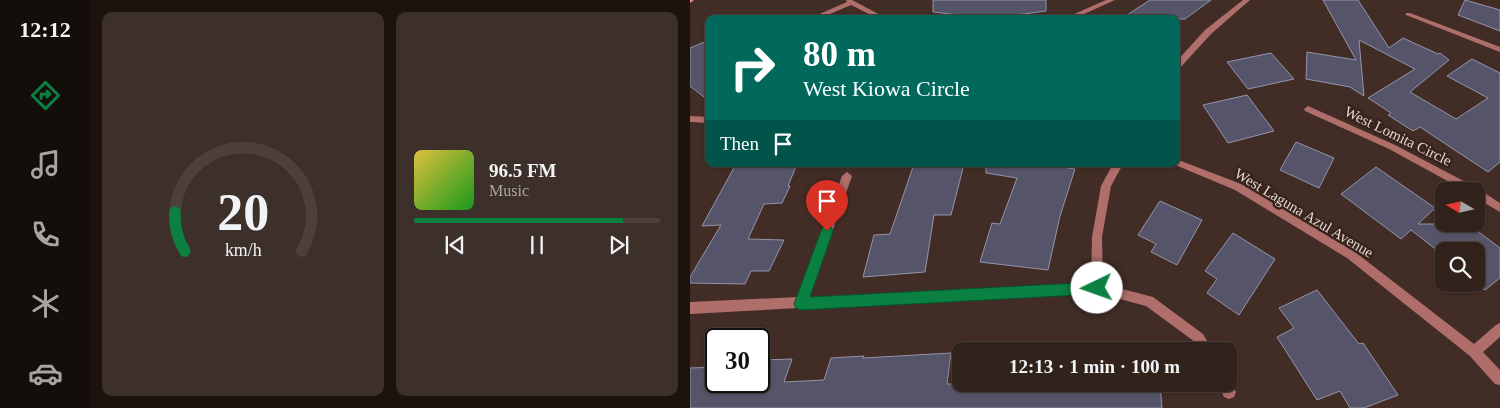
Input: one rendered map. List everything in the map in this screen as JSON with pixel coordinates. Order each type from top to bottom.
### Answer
[{"type":"street","points":[[1076,15],[1112,0]]},
{"type":"street","points":[[1180,64],[1208,32],[1247,0]]},
{"type":"street","points":[[820,15],[850,1],[876,15]]},
{"type":"street","points":[[1408,14],[1500,50]]},
{"type":"street","name":"West Lomita Circle","points":[[1308,109],[1392,147],[1457,182]]},
{"type":"street","points":[[690,119],[705,120]]},
{"type":"street","name":"West Laguna Azul Avenue","points":[[1180,164],[1238,187],[1351,255],[1474,352],[1500,379]]},
{"type":"street","points":[[1097,288],[1097,237],[1106,186],[1116,167]]},
{"type":"street","points":[[801,304],[848,176]]},
{"type":"street","name":"West Lomita Circle","points":[[1485,198],[1500,208]]},
{"type":"street","points":[[690,308],[1097,288],[1149,301],[1199,338],[1201,342]]},
{"type":"street","points":[[1474,352],[1500,329]]},
{"type":"building","points":[[933,0],[1046,0],[1046,11],[1017,15],[958,15],[933,12]]},
{"type":"building","points":[[1150,0],[1211,0],[1185,19],[1180,19],[1180,15],[1127,15]]},
{"type":"building","points":[[1323,0],[1358,0],[1389,48],[1403,38],[1438,54],[1440,53],[1449,60],[1410,92],[1456,119],[1488,98],[1447,76],[1472,59],[1500,73],[1500,162],[1488,172],[1420,127],[1413,131],[1388,115],[1391,113],[1368,98],[1415,69],[1359,40],[1364,96],[1350,87],[1306,79],[1307,52],[1356,60]]},
{"type":"building","points":[[1465,0],[1500,10],[1500,31],[1458,15]]},
{"type":"building","points":[[705,42],[705,98],[690,86],[690,48]]},
{"type":"building","points":[[1271,53],[1294,79],[1248,89],[1227,62]]},
{"type":"building","points":[[1247,95],[1274,131],[1228,143],[1203,105]]},
{"type":"building","points":[[1296,142],[1334,158],[1319,188],[1280,170]]},
{"type":"building","points":[[734,167],[796,167],[782,203],[764,204],[748,239],[784,240],[769,271],[751,271],[745,284],[690,283],[690,277],[721,225],[702,226]]},
{"type":"building","points":[[913,167],[963,167],[951,215],[934,215],[925,272],[863,277],[874,235],[890,234]]},
{"type":"building","points":[[986,167],[1062,167],[1075,169],[1060,216],[1048,270],[980,262],[992,223],[1000,224],[1017,178],[986,173]]},
{"type":"building","points":[[1376,167],[1435,208],[1418,224],[1435,224],[1435,232],[1479,232],[1500,248],[1500,278],[1485,290],[1485,242],[1435,242],[1435,249],[1411,230],[1401,239],[1341,194]]},
{"type":"building","points":[[1160,201],[1202,220],[1177,265],[1151,252],[1156,244],[1138,235]]},
{"type":"building","points":[[1233,233],[1275,259],[1239,315],[1207,293],[1217,279],[1205,271]]},
{"type":"building","points":[[1317,290],[1359,344],[1363,343],[1398,395],[1364,408],[1350,408],[1340,391],[1317,400],[1277,337],[1294,328],[1279,308]]},
{"type":"building","points":[[951,353],[947,384],[952,384],[952,392],[1161,392],[1162,408],[690,408],[690,368],[705,367],[705,393],[770,393],[770,360],[792,359],[784,382],[824,380],[831,358],[864,356],[863,358]]},
{"type":"route","points":[[827,231],[801,304],[1097,288]]}]
